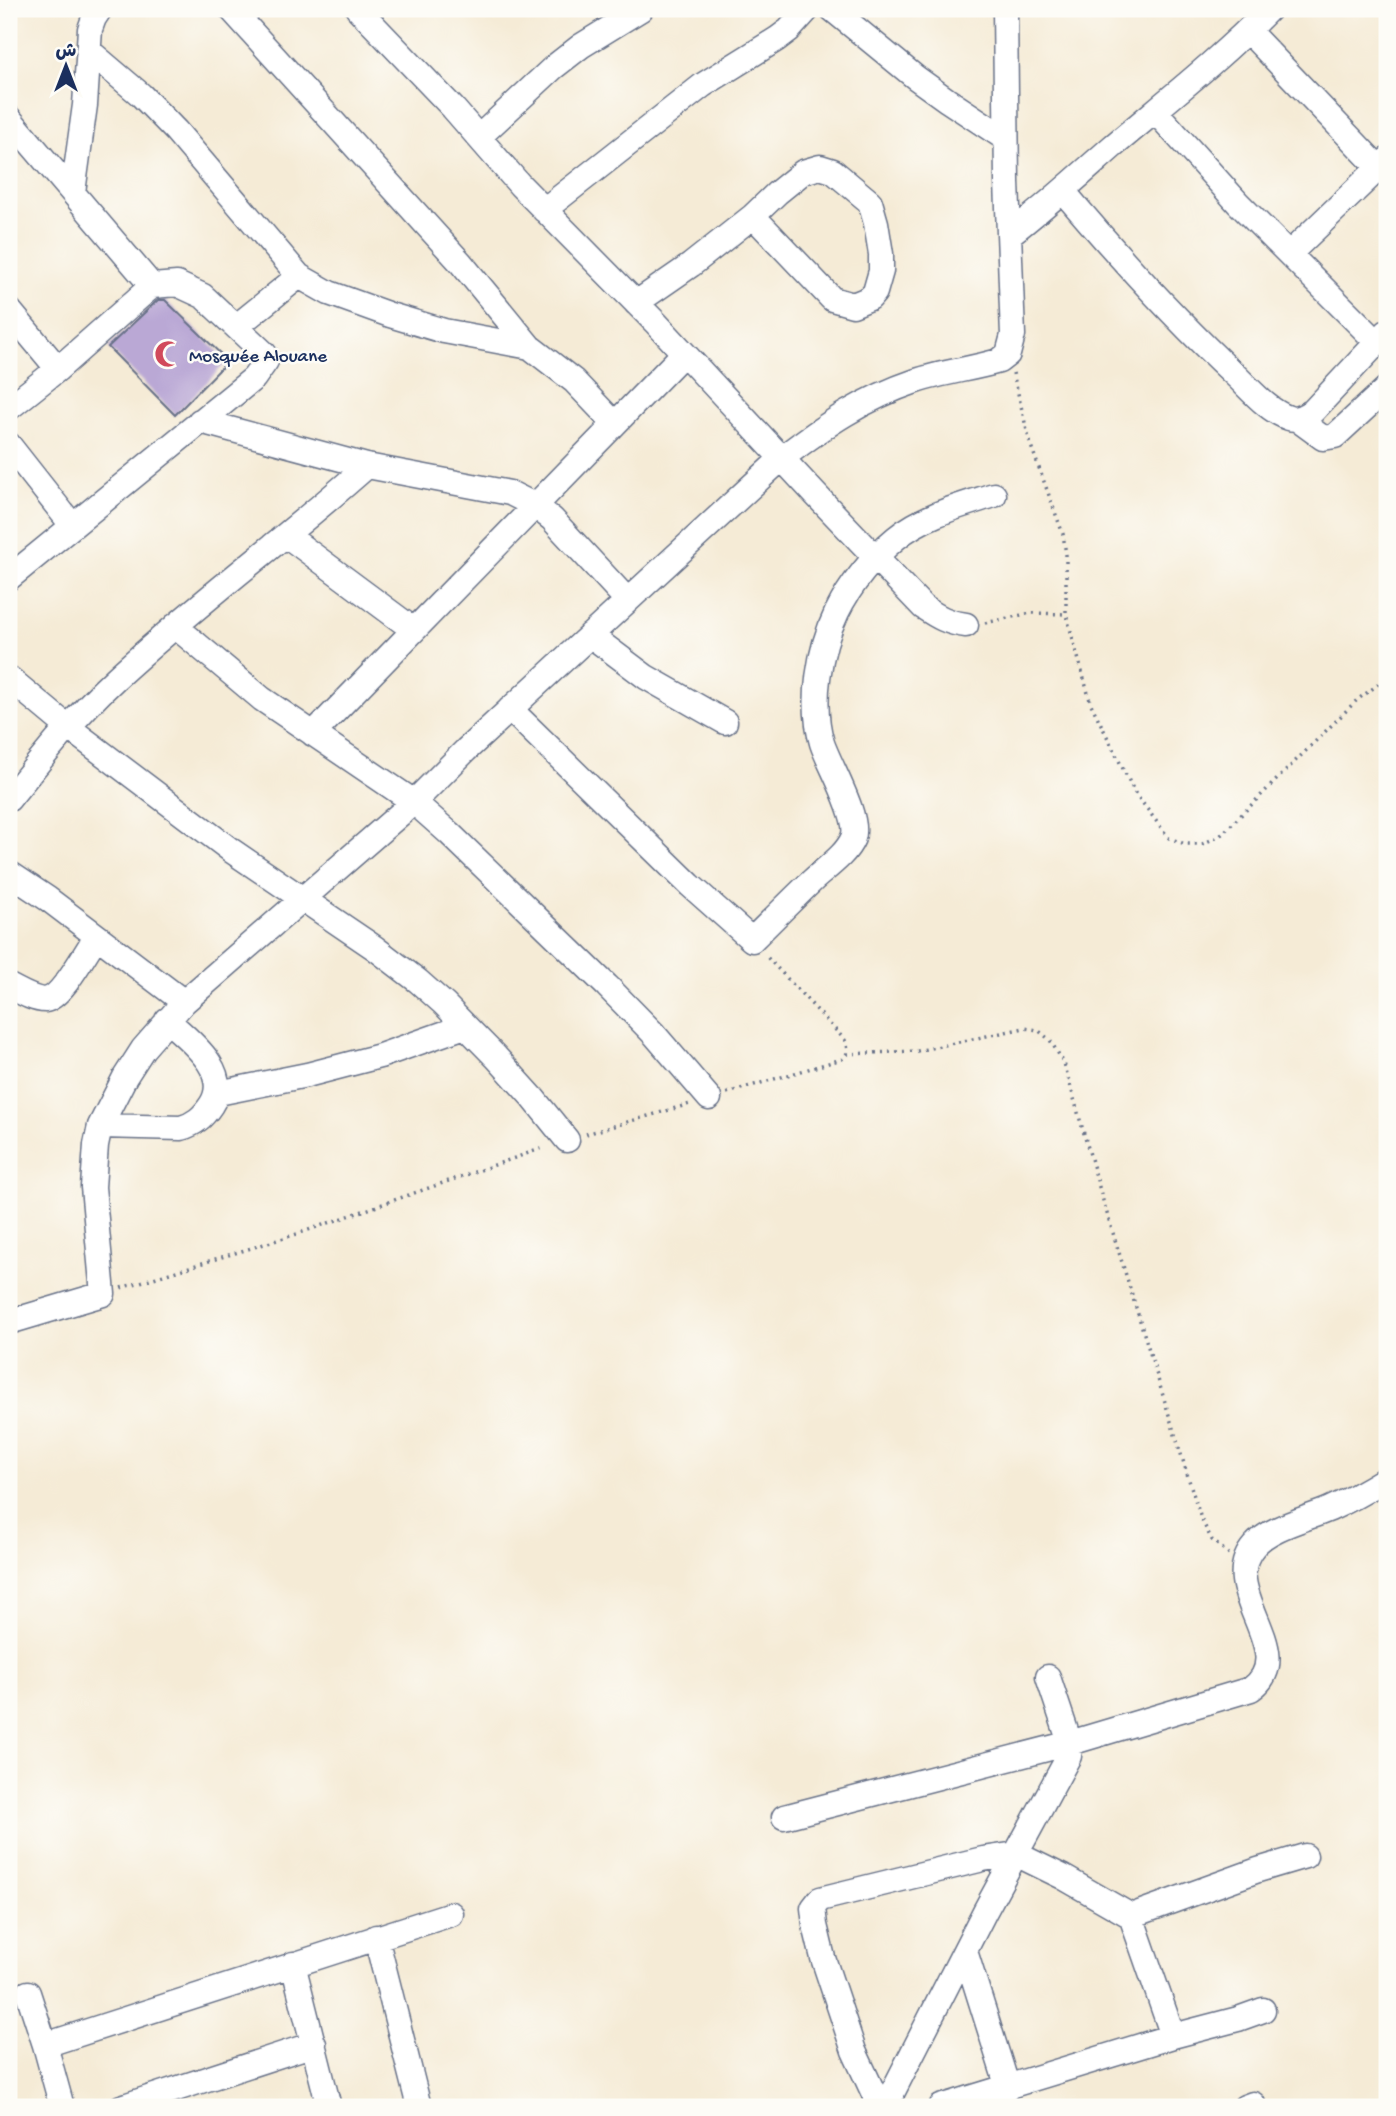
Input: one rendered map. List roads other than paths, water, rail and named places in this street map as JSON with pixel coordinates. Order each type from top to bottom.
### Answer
[{"type":"street","points":[[73,192],[85,105],[90,29],[100,9]]},
{"type":"street","points":[[231,9],[461,263],[530,347],[574,381],[614,424]]},
{"type":"street","points":[[358,9],[544,210],[636,303],[923,607],[939,618],[966,625]]},
{"type":"street","points":[[479,137],[563,60],[642,9]]},
{"type":"street","points":[[544,210],[703,85],[789,30],[808,9]]},
{"type":"street","points":[[832,9],[915,77],[1006,139]]},
{"type":"street","points":[[9,1322],[103,1294],[93,1187],[93,1163],[100,1126],[125,1077],[176,1011],[414,802],[510,709],[782,458],[838,417],[882,393],[918,380],[999,361],[1009,355],[1013,335],[1004,9]]},
{"type":"street","points":[[1010,234],[1248,31],[1269,9]]},
{"type":"street","points":[[1248,31],[1383,164],[1289,254]]},
{"type":"street","points":[[88,50],[141,95],[176,131],[299,276],[329,293],[444,331],[530,347]]},
{"type":"street","points":[[1155,111],[1238,203],[1289,254],[1382,337],[1329,397],[1313,411],[1297,419]]},
{"type":"street","points":[[9,118],[152,286]]},
{"type":"street","points":[[636,303],[691,265],[803,172],[820,167],[833,171],[870,202],[881,254],[881,271],[875,292],[870,299],[853,305],[832,299],[753,216]]},
{"type":"street","points":[[1063,191],[1111,249],[1218,359],[1268,405],[1287,417],[1297,419],[1323,438],[1335,436],[1387,388]]},
{"type":"street","points":[[237,326],[299,276]]},
{"type":"street","points":[[9,408],[58,369],[152,286],[177,284],[203,296],[237,326],[265,355],[266,360],[254,378],[9,578]]},
{"type":"street","points":[[9,310],[58,369]]},
{"type":"street","points":[[313,734],[683,354]]},
{"type":"street","points":[[200,421],[367,466],[510,493],[534,505],[572,540],[627,600]]},
{"type":"street","points":[[9,445],[72,525]]},
{"type":"street","points":[[9,799],[69,727],[115,679],[367,466]]},
{"type":"street","points":[[510,709],[690,886],[752,940],[837,858],[853,838],[854,819],[822,743],[818,722],[818,691],[828,633],[838,611],[876,557],[898,536],[924,520],[952,508],[994,495]]},
{"type":"street","points":[[286,535],[414,631]]},
{"type":"street","points":[[175,626],[251,691],[414,802],[481,862],[607,986],[654,1034],[709,1098]]},
{"type":"street","points":[[590,635],[646,677],[725,722]]},
{"type":"street","points":[[9,678],[232,851],[375,948],[418,981],[444,1004],[533,1098],[567,1140]]},
{"type":"street","points":[[9,873],[96,937],[176,1011],[218,1079],[218,1093],[200,1119],[191,1125],[181,1128],[100,1126]]},
{"type":"street","points":[[9,986],[38,999],[54,997],[96,937]]},
{"type":"street","points":[[218,1093],[380,1056],[465,1026]]},
{"type":"street","points":[[784,1817],[1070,1743],[1241,1693],[1258,1684],[1268,1661],[1267,1648],[1246,1590],[1244,1570],[1252,1547],[1267,1534],[1339,1505],[1387,1478]]},
{"type":"street","points":[[883,2107],[1067,1763],[1070,1743],[1048,1677]]},
{"type":"street","points":[[883,2107],[854,2051],[823,1958],[814,1917],[816,1903],[830,1896],[983,1859],[1016,1854],[1131,1916],[1173,2036]]},
{"type":"street","points":[[1131,1916],[1305,1856]]},
{"type":"street","points":[[45,2045],[451,1913]]},
{"type":"street","points":[[376,1937],[419,2107]]},
{"type":"street","points":[[965,1951],[1008,2088]]},
{"type":"street","points":[[293,1964],[329,2107]]},
{"type":"street","points":[[28,1993],[62,2107]]},
{"type":"street","points":[[941,2107],[1263,2010]]},
{"type":"street","points":[[121,2107],[313,2044]]},
{"type":"place","name":"Mosquée Alouane","points":[[168,354]]}]
